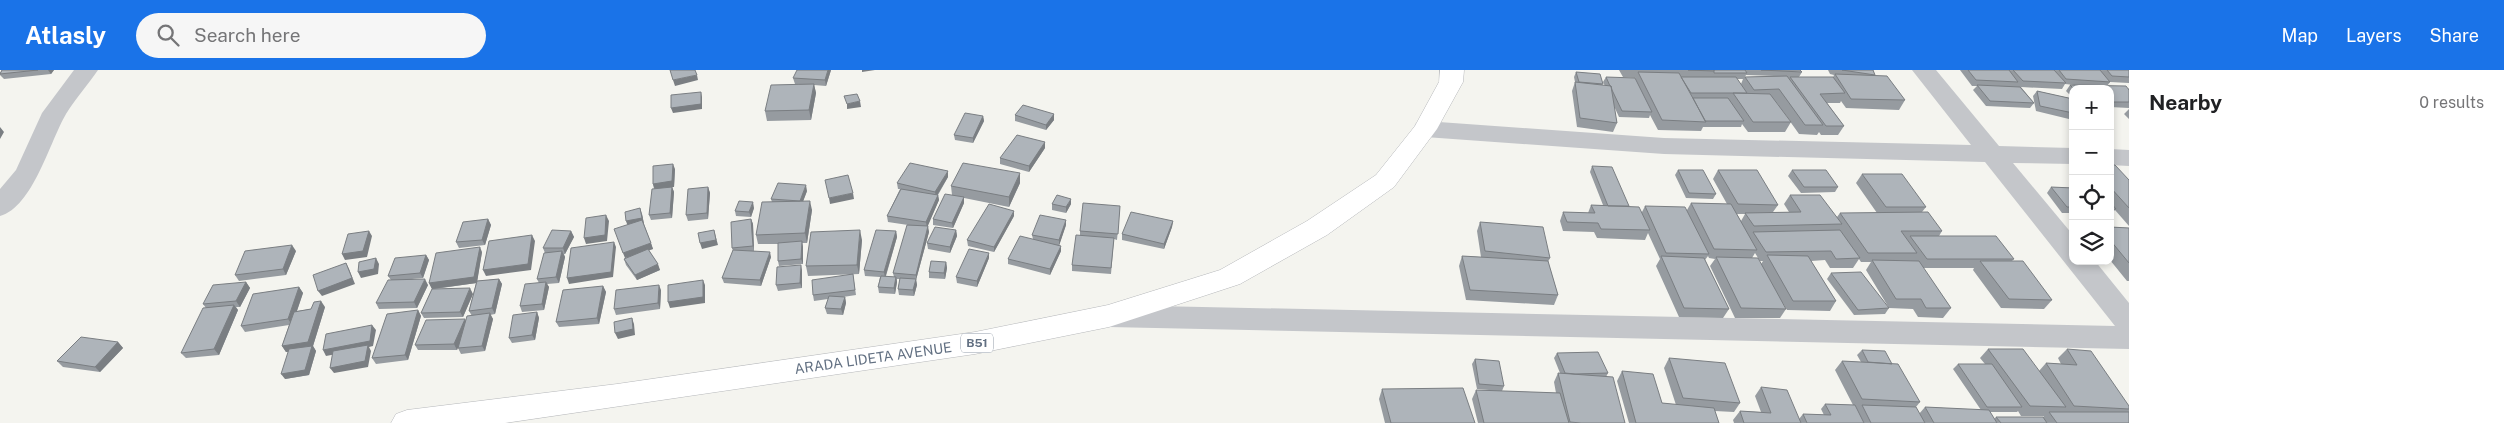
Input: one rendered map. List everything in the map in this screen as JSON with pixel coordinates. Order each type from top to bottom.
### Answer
[{"type":"highway","name":"ARADA LIDETA AVENUE","points":[[407,423],[617,396],[965,345],[1108,316],[1230,277],[1316,228],[1385,181],[1425,129],[1451,82],[1452,70]]},
{"type":"street","points":[[0,207],[27,173],[54,113],[86,70]]},
{"type":"street","points":[[1924,70],[2069,249]]},
{"type":"street","points":[[1425,129],[1664,146],[1990,152],[2069,156]]},
{"type":"street","points":[[2114,157],[2129,158]]},
{"type":"street","points":[[2082,265],[2129,323]]},
{"type":"street","points":[[1108,316],[2129,338]]},
{"type":"building","points":[[2,70],[38,70],[0,74]]},
{"type":"building","points":[[670,70],[695,70],[697,75],[673,80]]},
{"type":"building","points":[[797,70],[828,70],[825,80],[793,78]]},
{"type":"building","points":[[1714,70],[1745,70],[1747,73],[1714,73]]},
{"type":"building","points":[[1761,70],[1800,70],[1802,72]]},
{"type":"building","points":[[1842,70],[1873,70],[1875,75]]},
{"type":"building","points":[[1968,70],[2009,70],[2018,82],[1976,80]]},
{"type":"building","points":[[2013,70],[2054,70],[2066,83],[2023,81]]},
{"type":"building","points":[[2059,70],[2100,70],[2110,82],[2066,79]]},
{"type":"building","points":[[2107,70],[2129,70],[2129,77],[2112,76]]},
{"type":"building","points":[[1576,72],[1600,74],[1603,84],[1579,82]]},
{"type":"building","points":[[1638,72],[1679,73],[1706,122],[1662,120]]},
{"type":"building","points":[[1835,74],[1887,76],[1905,100],[1851,99]]},
{"type":"building","points":[[1787,76],[1823,125],[1805,125],[1779,89],[1754,90],[1745,77]]},
{"type":"building","points":[[1606,77],[1635,78],[1652,112],[1622,111]]},
{"type":"building","points":[[1681,77],[1736,77],[1747,93],[1691,93]]},
{"type":"building","points":[[1790,77],[1833,77],[1845,93],[1820,94],[1844,126],[1826,126]]},
{"type":"building","points":[[1575,82],[1611,86],[1617,123],[1580,118]]},
{"type":"building","points":[[814,84],[809,110],[765,111],[771,85]]},
{"type":"building","points":[[1977,85],[2020,87],[2034,103],[1990,101]]},
{"type":"building","points":[[2114,86],[2126,86],[2129,90],[2129,102],[2114,102]]},
{"type":"building","points":[[2037,91],[2069,98],[2069,112],[2040,106]]},
{"type":"building","points":[[701,92],[701,104],[671,108],[671,95]]},
{"type":"building","points":[[1733,93],[1770,94],[1791,122],[1753,122]]},
{"type":"building","points":[[857,94],[860,101],[847,104],[844,96]]},
{"type":"building","points":[[1693,98],[1728,98],[1744,121],[1705,121]]},
{"type":"building","points":[[1023,105],[1054,114],[1046,125],[1015,115]]},
{"type":"building","points":[[965,113],[983,116],[973,138],[954,135]]},
{"type":"building","points":[[1017,135],[1045,142],[1029,166],[1000,158]]},
{"type":"building","points":[[910,163],[948,171],[935,192],[897,183]]},
{"type":"building","points":[[963,163],[1020,173],[1009,197],[951,186]]},
{"type":"building","points":[[673,164],[672,181],[653,184],[653,166]]},
{"type":"building","points":[[2114,165],[2129,180],[2129,208],[2114,191]]},
{"type":"building","points":[[1592,166],[1612,167],[1629,206],[1608,206]]},
{"type":"building","points":[[1678,170],[1703,170],[1716,194],[1689,193]]},
{"type":"building","points":[[1718,170],[1757,170],[1778,205],[1738,204]]},
{"type":"building","points":[[1792,170],[1826,170],[1838,187],[1804,187]]},
{"type":"building","points":[[1862,174],[1902,174],[1926,207],[1886,207]]},
{"type":"building","points":[[848,175],[853,193],[829,198],[825,180]]},
{"type":"building","points":[[778,183],[806,185],[800,201],[771,199]]},
{"type":"building","points":[[672,187],[670,213],[649,215],[652,189]]},
{"type":"building","points":[[708,187],[707,213],[686,215],[688,189]]},
{"type":"building","points":[[2051,187],[2069,188],[2069,207]]},
{"type":"building","points":[[901,189],[938,195],[926,222],[887,216]]},
{"type":"building","points":[[945,194],[964,197],[952,223],[933,219]]},
{"type":"building","points":[[1057,195],[1071,199],[1066,207],[1052,204]]},
{"type":"building","points":[[1790,195],[1820,195],[1842,224],[1754,226],[1745,213],[1801,212]]},
{"type":"building","points":[[739,201],[753,202],[749,212],[735,211]]},
{"type":"building","points":[[810,201],[805,233],[756,235],[762,202]]},
{"type":"building","points":[[1083,203],[1120,206],[1118,234],[1080,231]]},
{"type":"building","points":[[1691,203],[1731,204],[1757,250],[1714,249]]},
{"type":"building","points":[[989,204],[1014,211],[994,247],[967,240]]},
{"type":"building","points":[[1591,205],[1639,207],[1650,230],[1601,229],[1598,223],[1567,222],[1563,212],[1595,213]]},
{"type":"building","points":[[1645,206],[1685,207],[1709,254],[1666,253]]},
{"type":"building","points":[[640,208],[642,218],[626,221],[625,212]]},
{"type":"building","points":[[1131,212],[1173,221],[1164,244],[1122,234]]},
{"type":"building","points":[[1928,212],[1942,231],[1901,231],[1917,253],[1868,253],[1840,213]]},
{"type":"building","points":[[606,215],[605,235],[584,238],[586,218]]},
{"type":"building","points":[[1040,215],[1066,220],[1059,240],[1032,235]]},
{"type":"building","points":[[488,219],[482,240],[456,242],[463,222]]},
{"type":"building","points":[[751,219],[753,246],[732,248],[731,222]]},
{"type":"building","points":[[642,220],[651,243],[623,253],[614,229]]},
{"type":"building","points":[[1480,222],[1543,227],[1550,258],[1485,251]]},
{"type":"building","points":[[907,225],[928,226],[916,275],[893,273]]},
{"type":"building","points":[[935,227],[956,230],[950,247],[927,243]]},
{"type":"building","points":[[2114,227],[2129,228],[2129,263],[2114,245]]},
{"type":"building","points":[[552,230],[571,231],[563,248],[543,248]]},
{"type":"building","points":[[714,230],[716,240],[700,243],[698,233]]},
{"type":"building","points":[[860,230],[857,265],[806,266],[811,232]]},
{"type":"building","points":[[876,230],[896,231],[884,272],[864,270]]},
{"type":"building","points":[[1840,230],[1860,258],[1836,259],[1831,251],[1766,252],[1753,232]]},
{"type":"building","points":[[369,231],[363,251],[342,254],[348,234]]},
{"type":"building","points":[[532,235],[528,264],[483,270],[489,241]]},
{"type":"building","points":[[1076,235],[1114,238],[1111,268],[1072,265]]},
{"type":"building","points":[[1020,236],[1061,246],[1050,269],[1008,259]]},
{"type":"building","points":[[1910,236],[1996,236],[2014,259],[1927,259]]},
{"type":"building","points":[[802,241],[801,259],[778,261],[778,243]]},
{"type":"building","points":[[614,242],[611,272],[567,278],[571,248]]},
{"type":"building","points":[[292,245],[283,269],[235,275],[245,251]]},
{"type":"building","points":[[480,247],[474,277],[429,283],[436,253]]},
{"type":"building","points":[[648,249],[658,264],[635,275],[624,259]]},
{"type":"building","points":[[969,249],[989,253],[977,281],[956,277]]},
{"type":"building","points":[[733,250],[770,252],[760,280],[722,278]]},
{"type":"building","points":[[562,251],[556,277],[537,279],[544,253]]},
{"type":"building","points":[[426,255],[420,273],[388,276],[395,258]]},
{"type":"building","points":[[1767,255],[1808,256],[1836,301],[1793,301]]},
{"type":"building","points":[[1462,256],[1548,261],[1558,295],[1470,290]]},
{"type":"building","points":[[1661,256],[1704,258],[1729,309],[1684,308]]},
{"type":"building","points":[[1716,257],[1758,258],[1786,309],[1741,308]]},
{"type":"building","points":[[376,258],[374,269],[358,272],[359,262]]},
{"type":"building","points":[[1872,260],[1919,261],[1951,308],[1926,308],[1921,299],[1896,299]]},
{"type":"building","points":[[931,261],[946,262],[944,273],[929,272]]},
{"type":"building","points":[[1980,261],[2023,261],[2052,300],[2009,299]]},
{"type":"building","points":[[346,263],[352,278],[318,291],[313,275]]},
{"type":"building","points":[[801,265],[800,283],[776,285],[777,267]]},
{"type":"building","points":[[1861,272],[1889,308],[1858,310],[1831,273]]},
{"type":"building","points":[[853,274],[855,290],[813,295],[812,280]]},
{"type":"building","points":[[881,276],[896,277],[894,288],[878,287]]},
{"type":"building","points":[[900,278],[916,279],[913,290],[898,289]]},
{"type":"building","points":[[425,279],[414,302],[376,303],[388,280]]},
{"type":"building","points":[[499,279],[492,308],[469,311],[477,281]]},
{"type":"building","points":[[703,280],[703,297],[668,302],[668,285]]},
{"type":"building","points":[[246,282],[236,301],[203,304],[213,285]]},
{"type":"building","points":[[546,282],[542,304],[520,306],[525,284]]},
{"type":"building","points":[[659,285],[658,303],[614,309],[616,290]]},
{"type":"building","points":[[603,286],[597,318],[556,322],[563,290]]},
{"type":"building","points":[[299,287],[288,319],[241,326],[253,294]]},
{"type":"building","points":[[470,288],[460,312],[421,313],[432,289]]},
{"type":"building","points":[[829,296],[845,297],[841,309],[825,308]]},
{"type":"building","points":[[321,301],[308,342],[282,346],[294,312],[311,309],[314,302]]},
{"type":"building","points":[[234,305],[214,349],[181,353],[203,308]]},
{"type":"building","points":[[418,310],[405,355],[372,358],[387,314]]},
{"type":"building","points":[[537,312],[532,335],[509,338],[513,315]]},
{"type":"building","points":[[490,313],[482,346],[458,348],[467,316]]},
{"type":"building","points":[[632,318],[633,329],[615,333],[614,322]]},
{"type":"building","points":[[465,319],[454,344],[415,345],[426,320]]},
{"type":"building","points":[[372,325],[370,341],[323,350],[326,334]]},
{"type":"building","points":[[81,337],[118,342],[95,367],[57,361]]},
{"type":"building","points":[[368,345],[365,361],[330,368],[333,351]]},
{"type":"building","points":[[312,346],[305,370],[281,374],[289,349]]},
{"type":"building","points":[[1988,349],[2023,349],[2066,407],[2030,406]]},
{"type":"building","points":[[2067,349],[2091,351],[2129,406],[2129,409],[2074,406],[2046,363],[2077,365]]},
{"type":"building","points":[[1862,350],[1885,351],[1892,364],[1868,362]]},
{"type":"building","points":[[1598,352],[1608,373],[1565,373],[1557,353]]},
{"type":"building","points":[[1669,358],[1725,363],[1740,403],[1683,398]]},
{"type":"building","points":[[1475,359],[1499,361],[1504,386],[1479,384]]},
{"type":"building","points":[[1842,361],[1898,364],[1920,402],[1862,399]]},
{"type":"building","points":[[1958,364],[1992,364],[2022,407],[1987,407]]},
{"type":"building","points":[[1622,371],[1653,374],[1662,403],[1714,408],[1719,423],[1636,423]]},
{"type":"building","points":[[1558,373],[1613,377],[1625,423],[1570,422]]},
{"type":"building","points":[[1761,387],[1787,390],[1801,423],[1744,423],[1740,411],[1771,413]]},
{"type":"building","points":[[1463,388],[1475,423],[1391,423],[1382,389]]},
{"type":"building","points":[[1476,390],[1560,393],[1569,423],[1484,423]]},
{"type":"building","points":[[1825,404],[1855,405],[1864,423],[1807,423],[1803,414],[1831,415]]},
{"type":"building","points":[[1862,405],[1916,407],[1925,423],[1871,423]]},
{"type":"building","points":[[1925,407],[1989,410],[1997,423],[1934,423]]},
{"type":"building","points":[[2049,412],[2129,412],[2129,423],[2057,423]]},
{"type":"building","points":[[1996,417],[2043,417],[2047,423],[2001,423]]}]
